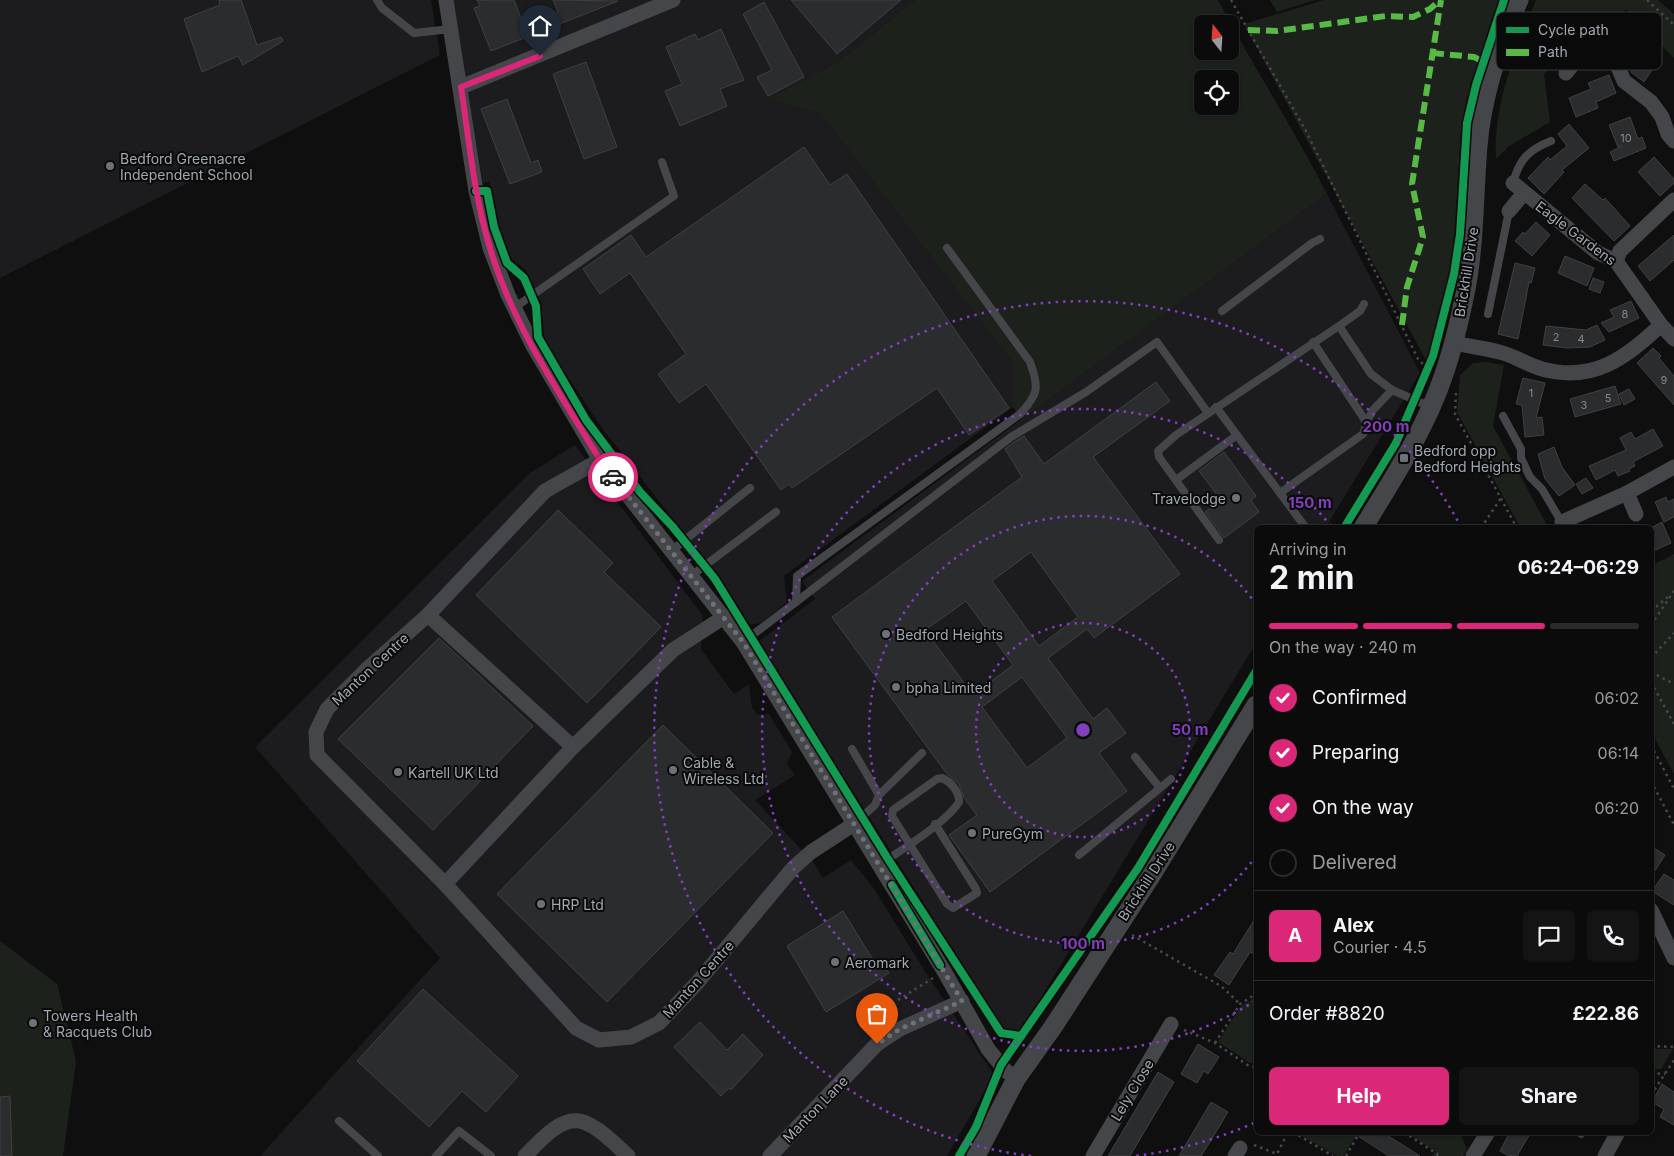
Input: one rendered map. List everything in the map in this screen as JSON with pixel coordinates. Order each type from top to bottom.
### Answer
[{"type":"street","points":[[446,0],[476,191],[490,248],[514,308],[533,346],[600,460],[743,642],[944,971],[988,1049],[1005,1070],[1016,1079],[976,1156]]},
{"type":"street","points":[[461,87],[673,0]]},
{"type":"street","name":"Brickhill Drive","points":[[1515,12],[1519,0]]},
{"type":"street","name":"Brickhill Drive","points":[[1365,525],[1431,407],[1432,371],[1453,343],[1467,280],[1473,237],[1478,144],[1485,104],[1496,65]]},
{"type":"street","points":[[1619,70],[1624,82],[1651,102],[1662,118],[1668,134],[1674,141]]},
{"type":"street","name":"Eagle Gardens","points":[[1509,211],[1518,188],[1598,253],[1616,261],[1661,325],[1674,339]]},
{"type":"street","points":[[1616,261],[1620,251],[1674,200]]},
{"type":"street","points":[[1453,343],[1500,352],[1540,369],[1555,372],[1583,373],[1606,367],[1633,351],[1661,325]]},
{"type":"street","name":"Manton Centre","points":[[600,460],[544,491],[428,615],[368,668],[327,709],[316,732],[317,756],[445,884],[576,1028],[599,1040],[631,1037],[659,1023],[697,983],[793,868],[812,852],[854,824]]},
{"type":"street","points":[[1562,524],[1627,493],[1674,467]]},
{"type":"street","points":[[1627,493],[1636,514]]},
{"type":"street","points":[[428,615],[573,747]]},
{"type":"street","points":[[445,884],[573,747],[673,650],[724,617]]},
{"type":"street","name":"Brickhill Drive","points":[[1016,1079],[1053,1027],[1254,708]]},
{"type":"street","points":[[1654,916],[1674,958]]},
{"type":"street","name":"Manton Lane","points":[[770,1156],[877,1044],[900,1029],[962,1001]]},
{"type":"street","name":"Lely Close","points":[[1093,1156],[1171,1024]]},
{"type":"street","points":[[525,1156],[548,1132],[560,1124],[577,1120],[593,1126],[628,1156]]},
{"type":"street","points":[[1473,1156],[1486,1135]]},
{"type":"street","points":[[1604,1156],[1616,1135]]},
{"type":"lane","points":[[377,0],[382,8],[414,33],[451,29]]},
{"type":"lane","points":[[1518,188],[1518,165],[1536,146],[1550,140]]},
{"type":"lane","points":[[514,308],[674,196],[662,162]]},
{"type":"lane","points":[[1488,314],[1509,211]]},
{"type":"lane","points":[[1222,311],[1312,243],[1320,239]]},
{"type":"lane","points":[[796,602],[797,576],[1020,414],[1034,399],[1037,381],[1030,362],[947,248]]},
{"type":"lane","points":[[1219,540],[1159,457],[1158,451],[1176,435],[1339,326],[1360,311],[1364,304]]},
{"type":"lane","points":[[1339,326],[1371,374],[1392,390],[1431,407]]},
{"type":"lane","points":[[743,642],[1011,437],[1086,392],[1158,342],[1208,413]]},
{"type":"lane","points":[[1313,342],[1366,423]]},
{"type":"lane","points":[[1280,493],[1362,434],[1373,410],[1392,390]]},
{"type":"lane","points":[[1216,408],[1304,525]]},
{"type":"lane","points":[[1503,416],[1521,449],[1521,458],[1530,477],[1542,489],[1562,524]]},
{"type":"lane","points":[[1176,480],[1237,435]]},
{"type":"lane","points":[[671,551],[750,488]]},
{"type":"lane","points":[[691,576],[776,512]]},
{"type":"lane","points":[[852,749],[879,795]]},
{"type":"lane","points":[[854,824],[875,806],[879,795],[922,753]]},
{"type":"lane","points":[[1134,757],[1160,788]]},
{"type":"lane","points":[[879,865],[908,845],[935,824],[959,802],[957,793],[949,781],[942,778],[893,810],[892,816],[908,845],[947,904],[952,908],[974,896],[977,893],[976,889],[935,824]]},
{"type":"lane","points":[[1079,855],[1171,779]]},
{"type":"lane","points":[[339,1121],[378,1156]]},
{"type":"lane","points":[[436,1156],[460,1131],[490,1156]]},
{"type":"path","points":[[1231,0],[1306,131],[1419,361],[1432,371],[1456,384],[1455,414],[1515,525]]},
{"type":"path","points":[[1647,0],[1660,12]]},
{"type":"path","points":[[1662,14],[1674,25]]},
{"type":"path","points":[[1483,525],[1501,498]]},
{"type":"path","points":[[1654,609],[1673,593]]},
{"type":"path","points":[[1654,621],[1673,593]]},
{"type":"path","points":[[1654,655],[1674,634]]},
{"type":"path","points":[[1654,674],[1674,684]]},
{"type":"path","points":[[1654,687],[1674,724]]},
{"type":"path","points":[[1654,751],[1674,789]]},
{"type":"path","points":[[1654,787],[1674,825]]},
{"type":"path","points":[[1117,926],[1221,986],[1240,1004]]},
{"type":"path","points":[[898,1000],[944,971]]},
{"type":"path","points":[[1215,1043],[1240,1004],[1254,995]]},
{"type":"path","points":[[1171,1024],[1215,1043],[1249,1066],[1254,1067]]},
{"type":"path","points":[[1654,1046],[1674,1047]]},
{"type":"path","points":[[1654,1090],[1674,1060]]},
{"type":"path","points":[[1654,1073],[1665,1074]]},
{"type":"path","points":[[1238,1152],[1244,1141],[1277,1154],[1286,1135]]},
{"type":"path","points":[[1298,1135],[1333,1156]]},
{"type":"path","points":[[1346,1156],[1358,1135]]},
{"type":"path","points":[[1408,1135],[1440,1156]]},
{"type":"shaded area","name":"Bedford Greenacre Independent School","points":[[0,0],[431,0],[440,55],[0,278]]},
{"type":"shaded area","points":[[453,0],[915,0],[838,62],[770,99],[820,113],[1013,363],[1013,407],[784,576],[787,602],[761,623],[748,625],[724,584],[605,432],[561,367],[544,336],[541,302],[525,269],[512,260],[504,245],[496,218],[490,182],[483,183]]},
{"type":"shaded area","points":[[915,0],[1218,0],[1226,15],[1194,15],[1194,60],[1239,60],[1239,38],[1327,194],[1022,419],[1013,407],[1013,363],[820,113],[769,99],[838,62]]},
{"type":"shaded area","points":[[1270,0],[1315,0],[1277,12]]},
{"type":"shaded area","points":[[1324,0],[1499,0],[1465,121],[1455,261],[1440,325],[1428,364],[1244,24]]},
{"type":"shaded area","points":[[1536,0],[1658,0],[1674,14],[1674,58],[1662,46],[1662,12],[1629,12],[1626,9],[1623,12],[1531,12]]},
{"type":"shaded area","points":[[1510,70],[1548,70],[1544,74],[1550,122],[1509,146],[1496,159],[1498,118]]},
{"type":"shaded area","points":[[1327,194],[1420,373],[1327,525],[1254,525],[1254,646],[1020,1032],[1003,1028],[758,642],[815,599],[802,581]]},
{"type":"shaded area","points":[[1487,362],[1504,365],[1493,426],[1547,525],[1519,525],[1457,412],[1460,375],[1473,363]]},
{"type":"shaded area","points":[[575,445],[703,616],[701,649],[734,694],[749,684],[752,707],[757,715],[769,714],[792,752],[787,764],[795,775],[755,800],[813,862],[823,878],[851,860],[875,890],[924,970],[994,1075],[947,1156],[260,1156],[440,958],[255,747],[530,473]]},
{"type":"shaded area","points":[[1674,554],[1674,774],[1654,737],[1654,564]]},
{"type":"shaded area","name":"Towers Health & Racquets Club","points":[[0,941],[57,984],[76,1061],[63,1156],[0,1156]]},
{"type":"shaded area","points":[[1254,998],[1254,1064],[1218,1042],[1241,1006]]},
{"type":"shaded area","points":[[1654,1049],[1673,1049],[1661,1069],[1654,1069]]},
{"type":"shaded area","points":[[1300,1135],[1357,1135],[1343,1156],[1337,1156]]},
{"type":"shaded area","points":[[1410,1135],[1464,1135],[1462,1137],[1467,1150],[1463,1156],[1432,1156],[1435,1151]]},
{"type":"building","points":[[219,0],[241,0],[257,45],[281,37],[283,41],[243,65],[238,56],[202,72],[184,19],[220,5]]},
{"type":"building","points":[[477,0],[514,0],[524,26],[558,12],[553,0],[618,1],[491,51],[474,8],[480,6]]},
{"type":"building","points":[[791,0],[901,0],[837,54]]},
{"type":"building","points":[[764,2],[804,77],[768,96],[757,77],[772,70],[743,14]]},
{"type":"building","points":[[721,29],[744,80],[720,89],[727,106],[680,126],[665,91],[682,84],[666,47],[695,34],[698,40]]},
{"type":"building","points":[[586,62],[617,147],[584,159],[553,74]]},
{"type":"building","points":[[1632,70],[1652,70],[1644,82],[1631,72]]},
{"type":"building","points":[[1609,75],[1616,93],[1596,102],[1598,108],[1576,117],[1569,98],[1591,89],[1588,83]]},
{"type":"building","points":[[507,99],[531,163],[538,160],[542,172],[510,184],[481,109]]},
{"type":"building","points":[[1630,117],[1638,139],[1642,137],[1646,148],[1614,161],[1610,152],[1622,146],[1618,147],[1609,125]]},
{"type":"building","points":[[1569,124],[1589,148],[1562,170],[1564,172],[1544,194],[1528,178],[1548,157],[1550,160],[1567,146],[1558,134]]},
{"type":"building","points":[[804,147],[830,185],[847,174],[1009,408],[969,435],[937,388],[792,488],[789,484],[781,490],[706,384],[679,403],[658,374],[686,354],[630,273],[600,294],[583,269],[631,235],[646,257]]},
{"type":"building","points":[[1654,157],[1674,179],[1674,183],[1660,196],[1638,172]]},
{"type":"building","points":[[1585,184],[1603,200],[1605,198],[1630,226],[1614,241],[1572,198]]},
{"type":"building","points":[[1536,222],[1550,235],[1532,256],[1515,241],[1523,232],[1525,234]]},
{"type":"building","points":[[1674,235],[1674,260],[1650,281],[1638,266]]},
{"type":"building","points":[[1565,256],[1594,268],[1587,286],[1558,273]]},
{"type":"building","points":[[1515,263],[1535,268],[1531,283],[1529,282],[1518,339],[1498,334]]},
{"type":"building","points":[[1593,278],[1604,282],[1600,293],[1589,289]]},
{"type":"building","points":[[1631,301],[1639,318],[1609,332],[1601,323],[1614,317],[1610,310]]},
{"type":"building","points":[[1597,325],[1605,340],[1590,347],[1567,348],[1543,345],[1546,326],[1586,330]]},
{"type":"building","points":[[1653,348],[1661,356],[1659,358],[1674,376],[1674,405],[1637,363]]},
{"type":"building","points":[[1523,378],[1545,383],[1536,418],[1542,417],[1544,435],[1525,437],[1522,405],[1516,404]]},
{"type":"building","name":"Bedford Heights","points":[[1156,382],[1170,401],[1093,457],[1180,574],[1094,638],[1087,629],[1048,658],[1093,719],[1107,708],[1126,733],[1099,753],[1127,791],[990,892],[949,835],[977,815],[964,798],[959,784],[947,774],[832,617],[1022,477],[1005,449],[1014,442],[1024,436],[1044,464]],"holes":[[[1031,552],[1078,617],[1039,646],[992,581]],[[966,601],[1013,665],[973,695],[925,630]],[[1022,677],[1067,738],[1027,768],[982,707]]]},
{"type":"building","points":[[1615,386],[1621,404],[1575,417],[1570,399]]},
{"type":"building","points":[[1629,389],[1635,399],[1624,405],[1619,394]]},
{"type":"building","points":[[1653,429],[1663,446],[1633,462],[1635,466],[1629,469],[1630,471],[1618,476],[1615,470],[1596,480],[1589,466],[1626,450],[1620,438],[1631,432],[1635,439]]},
{"type":"building","points":[[1554,447],[1562,467],[1575,485],[1559,496],[1545,479],[1538,454]]},
{"type":"building","name":"Travelodge","points":[[1224,452],[1256,496],[1251,500],[1259,512],[1224,538],[1205,512],[1221,500],[1199,471]]},
{"type":"building","points":[[1586,478],[1593,488],[1582,494],[1576,484]]},
{"type":"building","points":[[1666,497],[1668,502],[1674,499],[1674,517],[1664,522],[1655,502]]},
{"type":"building","points":[[558,510],[613,563],[604,572],[661,627],[587,703],[476,595]]},
{"type":"building","points":[[1662,522],[1671,543],[1654,551],[1654,526]]},
{"type":"building","points":[[439,638],[533,726],[433,830],[338,739]]},
{"type":"building","points":[[663,725],[773,833],[607,1002],[497,894]]},
{"type":"building","points":[[1654,848],[1665,855],[1654,872]]},
{"type":"building","points":[[1664,874],[1674,880],[1674,905],[1654,892],[1654,888]]},
{"type":"building","name":"Aeromark","points":[[843,911],[875,963],[880,960],[889,973],[826,1012],[787,946]]},
{"type":"building","points":[[1254,920],[1254,954],[1250,952],[1229,985],[1214,975],[1230,952],[1233,954]]},
{"type":"building","points":[[423,989],[518,1076],[486,1112],[462,1091],[429,1127],[357,1061]]},
{"type":"building","points":[[700,1022],[727,1050],[743,1034],[763,1055],[731,1090],[729,1088],[721,1096],[674,1047]]},
{"type":"building","points":[[1198,1044],[1219,1057],[1208,1074],[1204,1071],[1197,1083],[1181,1074]]},
{"type":"building","points":[[1158,1072],[1174,1082],[1130,1156],[1108,1156]]},
{"type":"building","points":[[1662,1084],[1674,1092],[1674,1125],[1660,1117],[1664,1109],[1654,1103],[1654,1098]]},
{"type":"building","points":[[10,1096],[12,1156],[0,1156],[0,1097]]},
{"type":"building","points":[[1211,1102],[1228,1112],[1201,1156],[1179,1156]]},
{"type":"building","points":[[1357,1135],[1387,1135],[1420,1156],[1389,1156]]},
{"type":"building","points":[[1508,1135],[1529,1135],[1517,1156],[1509,1156],[1500,1151]]},
{"type":"marked path","points":[[1248,30],[1277,31],[1386,16],[1413,17],[1430,9],[1440,0]]},
{"type":"marked path","points":[[1402,325],[1407,287],[1423,237],[1412,184],[1441,0]]},
{"type":"marked path","points":[[1432,53],[1474,57],[1484,62]]},
{"type":"cycle path","points":[[1500,12],[1504,0]]},
{"type":"cycle path","points":[[1346,525],[1396,443],[1433,356],[1454,274],[1460,234],[1467,123],[1476,85],[1496,24]]},
{"type":"cycle path","points":[[476,191],[487,191],[494,227],[507,263],[524,278],[536,306],[538,337],[586,420],[640,492],[672,526],[715,579],[888,859],[1001,1033],[1021,1036]]},
{"type":"cycle path","points":[[959,1156],[976,1127],[1001,1065],[1138,868],[1254,674]]},
{"type":"cycle path","points":[[892,885],[940,965]]},
{"type":"way so far","points":[[613,477],[743,642],[962,1001],[900,1029],[877,1044]]},
{"type":"place","name":"Bedford Greenacre Independent School","points":[[110,166]]},
{"type":"place","name":"Bedford opp Bedford Heights","points":[[1404,458]]},
{"type":"place","name":"Travelodge","points":[[1236,498]]},
{"type":"place","name":"Bedford Heights","points":[[886,634]]},
{"type":"place","name":"bpha Limited","points":[[896,687]]},
{"type":"place","name":"Cable & Wireless Ltd","points":[[673,770]]},
{"type":"place","name":"Kartell UK Ltd","points":[[398,772]]},
{"type":"place","name":"PureGym","points":[[972,833]]},
{"type":"place","name":"HRP Ltd","points":[[541,904]]},
{"type":"place","name":"Aeromark","points":[[835,962]]},
{"type":"place","name":"Towers Health & Racquets Club","points":[[33,1023]]},
{"type":"route","points":[[540,56],[461,87],[476,191],[490,248],[508,294],[533,346],[600,460],[613,477]]}]
